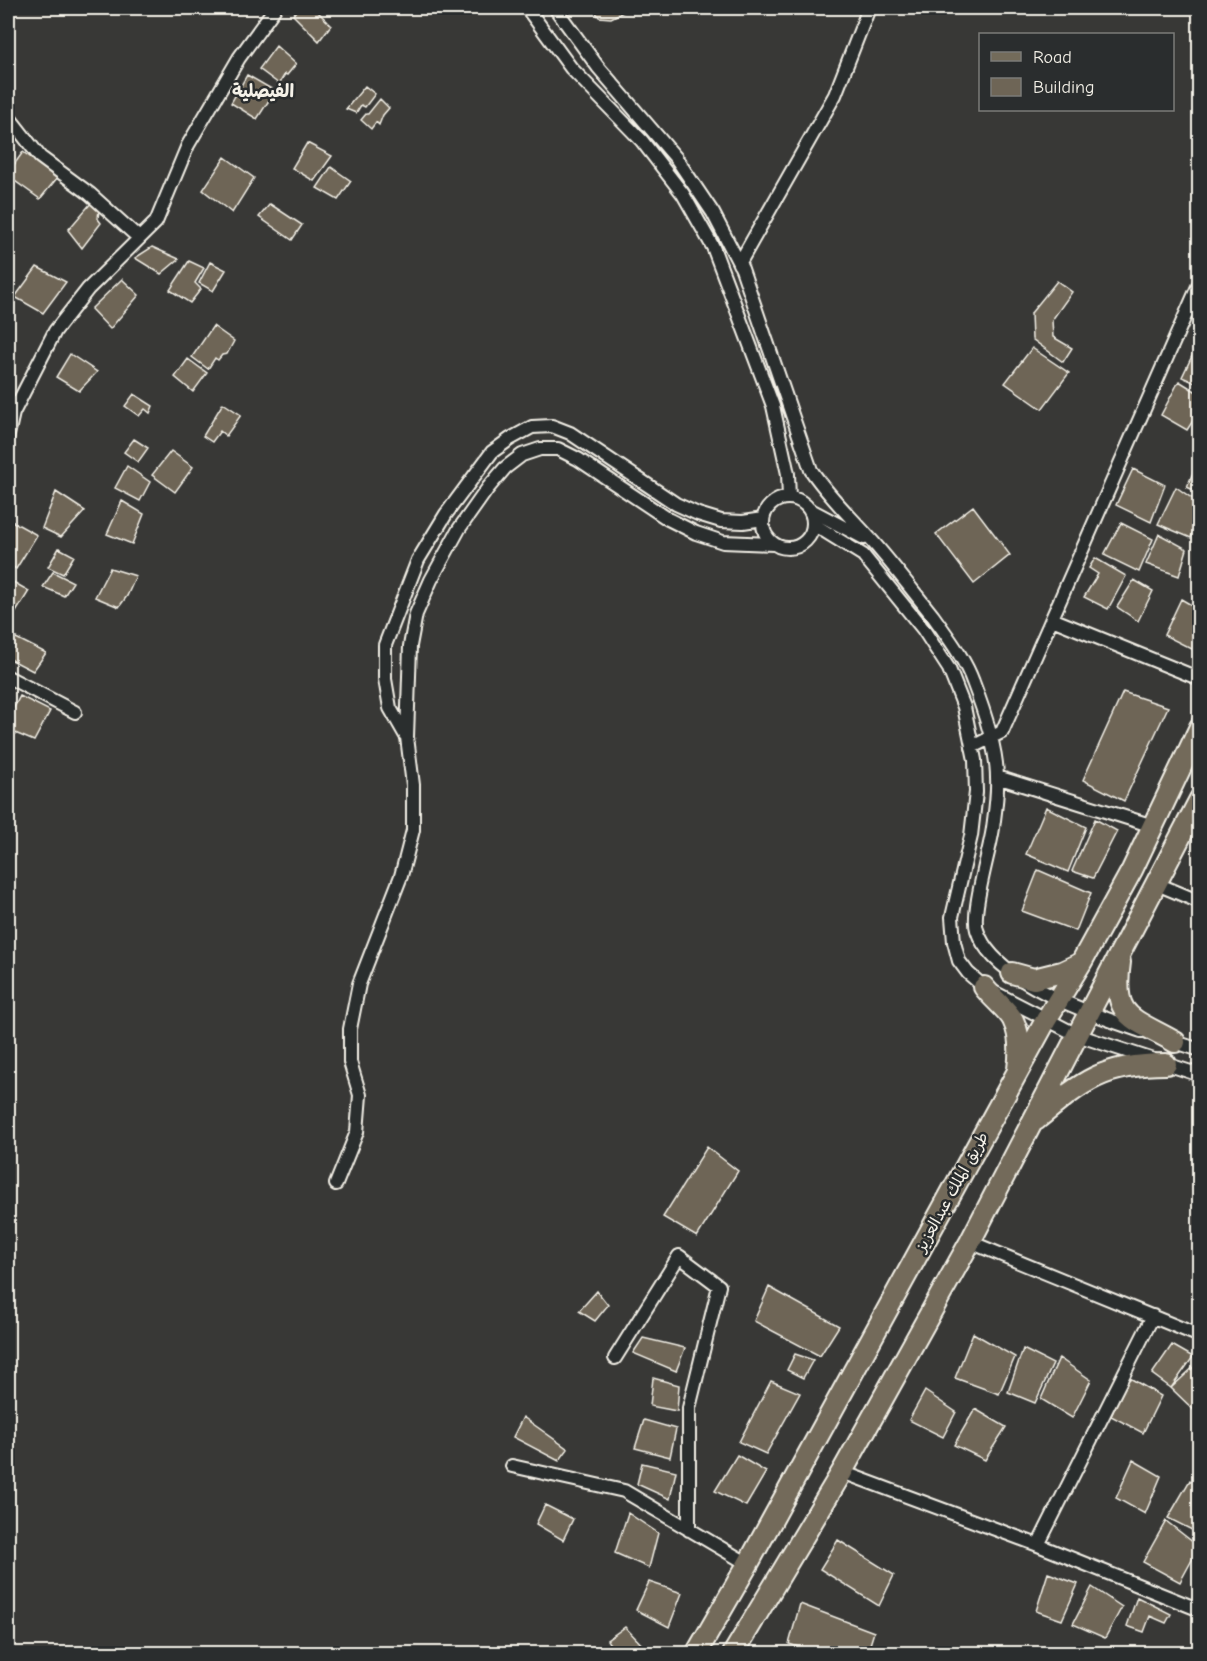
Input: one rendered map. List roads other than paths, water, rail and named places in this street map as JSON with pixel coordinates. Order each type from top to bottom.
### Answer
[{"type":"main road","name":"طريق الملك عبدالعزيز","points":[[696,1653],[748,1564],[1046,1020],[1081,963],[1132,870],[1200,727]]},
{"type":"main road","points":[[733,1653],[842,1472],[970,1242],[1200,799]]},
{"type":"main road","points":[[1121,951],[1117,987],[1124,1011],[1175,1042]]},
{"type":"main road","points":[[1012,973],[1034,979],[1062,972],[1081,963]]},
{"type":"main road","points":[[984,987],[992,999],[1013,1020],[1018,1043],[1018,1073]]},
{"type":"main road","points":[[1030,1126],[1067,1094],[1104,1073],[1136,1064],[1166,1064]]},
{"type":"street","points":[[8,435],[13,413],[55,331],[88,289],[156,222],[188,145],[239,58],[275,8]]},
{"type":"street","points":[[527,8],[571,68],[642,141],[676,186],[712,247],[773,406],[788,474],[789,498]]},
{"type":"street","points":[[555,8],[598,67],[676,158],[713,213],[739,264],[811,470],[824,490],[873,543],[946,634],[972,678],[987,723],[998,777],[993,829],[976,909],[976,928],[982,943],[992,958],[1012,973],[1059,999],[1088,1013],[1200,1050]]},
{"type":"street","points":[[739,264],[835,95],[869,8]]},
{"type":"street","points":[[8,116],[40,157],[90,194],[139,238]]},
{"type":"street","points":[[972,747],[1002,732],[1200,282]]},
{"type":"street","points":[[407,737],[390,708],[385,679],[385,645],[417,560],[477,471],[492,452],[510,439],[532,427],[552,426],[570,433],[676,504],[698,514],[721,520],[743,522],[763,519]]},
{"type":"street","points":[[336,1184],[357,1132],[360,1095],[351,1062],[350,1029],[359,984],[401,876],[413,830],[413,785],[407,737],[410,646],[416,614],[430,580],[459,529],[505,468],[522,455],[540,449],[558,449],[578,459],[668,519],[696,533],[723,542],[774,544],[791,548],[800,545],[807,540],[813,524],[809,509]]},
{"type":"street","points":[[774,544],[764,531],[763,519],[774,502],[789,498],[804,503],[809,509],[873,543]]},
{"type":"street","points":[[813,524],[864,555],[923,629],[949,669],[964,707],[975,759],[976,792],[971,836],[952,917],[954,942],[959,961],[968,974],[984,987],[1077,1035],[1200,1075]]},
{"type":"street","points":[[1052,619],[1200,679]]},
{"type":"street","points":[[8,677],[75,712]]},
{"type":"street","points":[[998,777],[1153,826]]},
{"type":"street","points":[[1157,884],[1200,902]]},
{"type":"street","points":[[970,1242],[1200,1336]]},
{"type":"street","points":[[615,1358],[679,1256],[719,1286],[689,1408],[689,1530]]},
{"type":"street","points":[[1038,1545],[1153,1316]]},
{"type":"street","points":[[512,1466],[624,1491],[748,1564]]},
{"type":"street","points":[[842,1472],[1038,1545],[1200,1610]]},
{"type":"district","name":"الفيصلية","points":[[263,91]]}]
